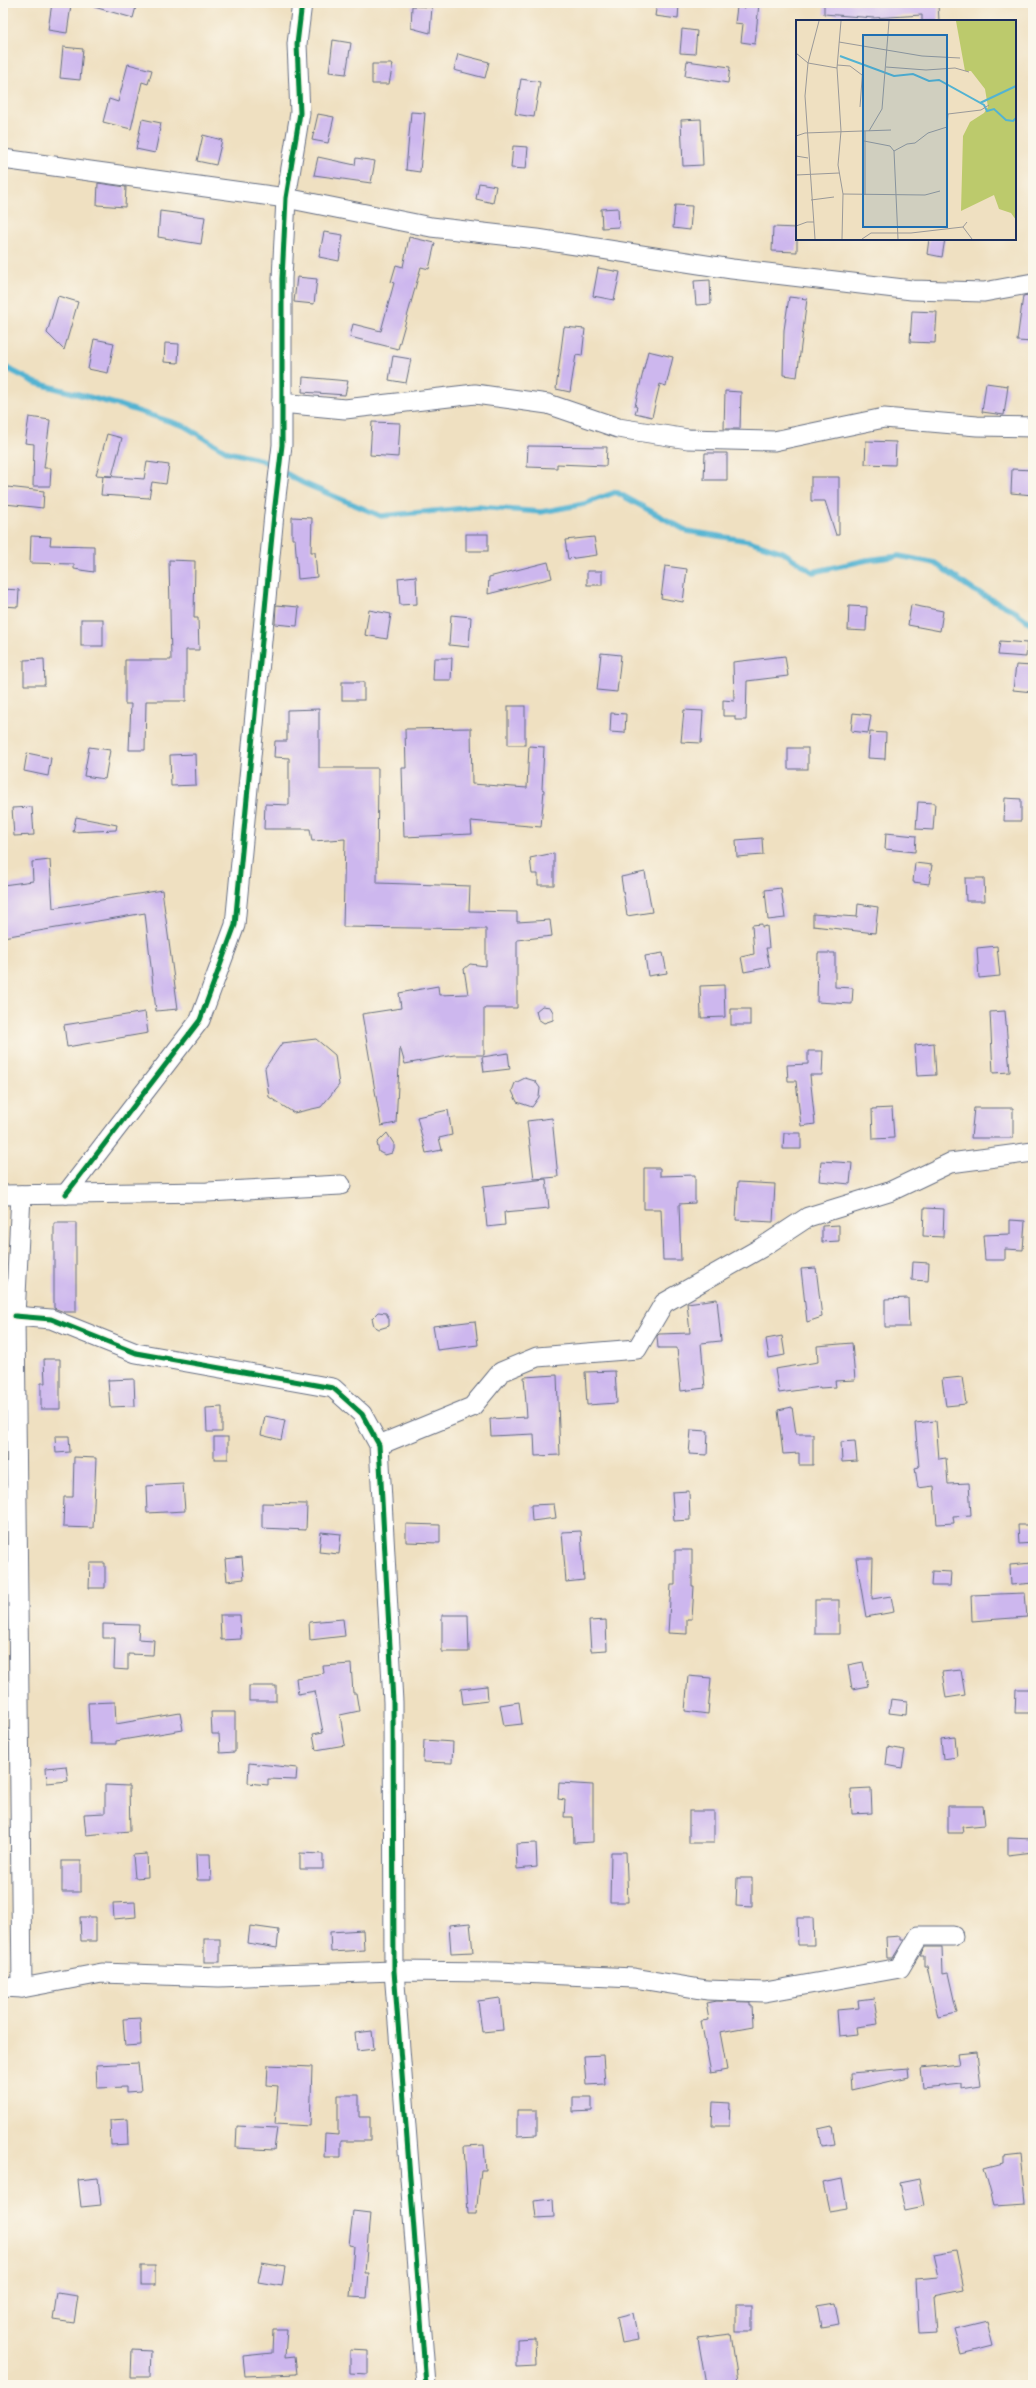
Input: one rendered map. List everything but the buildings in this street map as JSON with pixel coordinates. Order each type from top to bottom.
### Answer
[{"type":"street","points":[[66,1194],[200,1020],[236,925],[274,514],[281,469],[282,279],[286,198],[300,112],[297,44],[302,3]]},
{"type":"street","points":[[3,159],[286,198],[431,227],[537,239],[732,269],[912,290],[984,292],[1033,283]]},
{"type":"street","points":[[281,403],[345,409],[475,394],[548,404],[618,428],[688,439],[774,441],[884,418],[977,426],[1033,427]]},
{"type":"street","points":[[379,1445],[472,1407],[501,1372],[538,1358],[637,1349],[664,1303],[761,1248],[808,1217],[889,1192],[950,1163],[1033,1152]]},
{"type":"street","points":[[22,1988],[15,1316],[12,1195],[207,1192],[341,1185]]},
{"type":"street","points":[[15,1316],[51,1319],[136,1353],[333,1388],[362,1414],[379,1445],[393,1702],[394,1971],[426,2385]]},
{"type":"street","points":[[3,1987],[22,1988],[102,1973],[219,1977],[394,1971],[497,1972],[634,1978],[707,1990],[765,1992],[900,1968],[920,1936],[953,1936]]},
{"type":"waterway","points":[[3,366],[36,383],[119,405],[184,426],[228,452],[262,460],[303,483],[381,516],[478,507],[541,512],[584,504],[616,492],[687,531],[749,541],[783,552],[813,572],[867,560],[899,556],[935,563],[973,590],[1013,610],[1033,625]]},
{"type":"cycle path","points":[[66,1194],[200,1020],[235,925],[274,514],[282,445],[282,279],[286,198],[300,113],[297,44],[302,3]]},
{"type":"cycle path","points":[[15,1316],[51,1319],[136,1353],[333,1388],[362,1414],[379,1445],[393,1702],[394,1971],[426,2385]]}]
